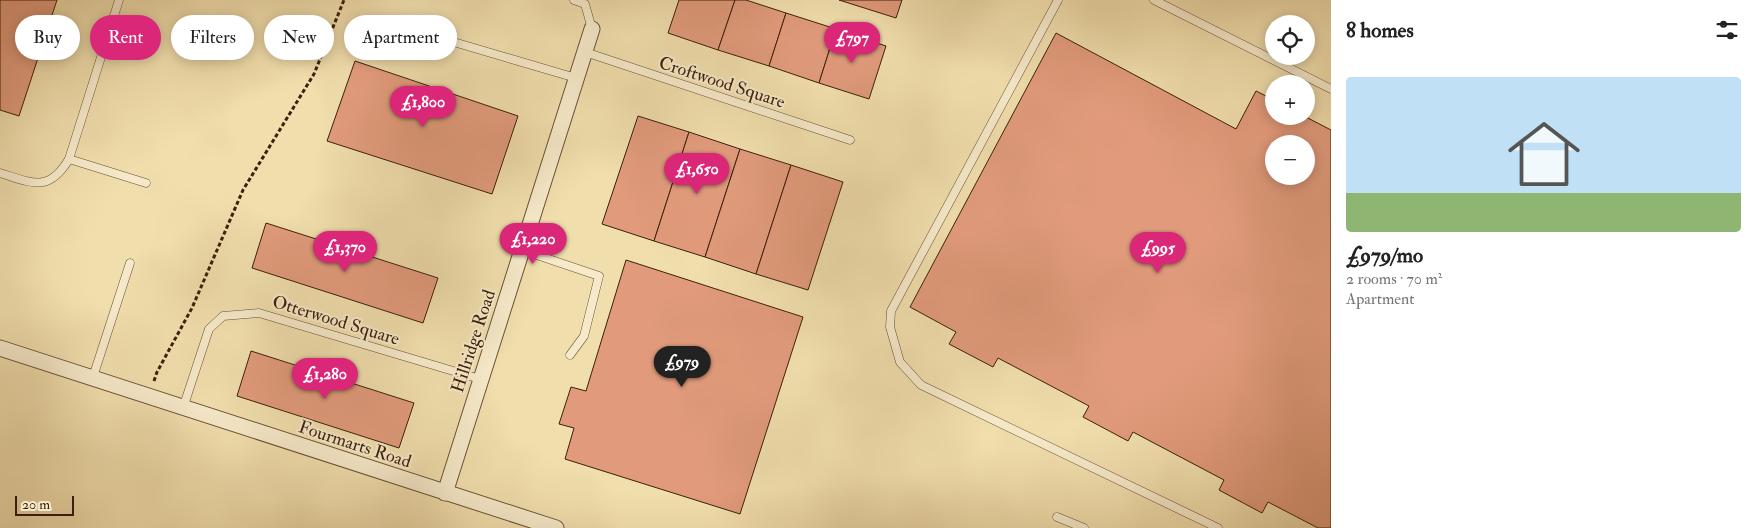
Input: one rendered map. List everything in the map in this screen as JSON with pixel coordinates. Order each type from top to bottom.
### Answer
[{"type":"street","name":"Hillridge Road","points":[[445,493],[592,29]]},
{"type":"street","name":"Fourmarts Road","points":[[0,348],[556,528]]},
{"type":"lane","points":[[0,173],[36,183],[48,181],[56,177],[69,159],[119,0]]},
{"type":"lane","points":[[574,0],[585,4],[592,29]]},
{"type":"lane","points":[[1058,0],[891,311],[890,327],[900,362],[921,385],[1218,528]]},
{"type":"lane","points":[[1154,0],[1331,89]]},
{"type":"lane","points":[[457,43],[576,78]]},
{"type":"lane","name":"Croftwood Square","points":[[585,52],[850,140]]},
{"type":"lane","points":[[69,159],[146,183]]},
{"type":"lane","points":[[522,250],[599,276],[584,336],[570,355]]},
{"type":"lane","points":[[93,377],[130,263]]},
{"type":"lane","name":"Otterwood Square","points":[[183,408],[209,329],[223,316],[259,313],[480,379]]},
{"type":"lane","points":[[1057,516],[1084,528]]},
{"type":"path","points":[[149,396],[157,372],[192,308],[244,190],[314,74],[344,0]]},
{"type":"building","points":[[0,0],[57,0],[52,15],[15,15],[15,60],[37,60],[19,116],[0,110]]},
{"type":"building","points":[[679,0],[735,0],[718,50],[668,33]]},
{"type":"building","points":[[735,0],[746,0],[786,13],[769,66],[718,50]]},
{"type":"building","points":[[839,0],[902,0],[896,18]]},
{"type":"building","points":[[786,13],[836,29],[819,83],[769,66]]},
{"type":"building","points":[[836,29],[886,46],[869,99],[819,83]]},
{"type":"building","points":[[1056,33],[1236,129],[1256,91],[1265,96],[1265,125],[1315,125],[1315,122],[1331,130],[1331,528],[1318,528],[1268,502],[1262,513],[1219,490],[1224,480],[1133,432],[1128,441],[1083,417],[1089,406],[998,358],[993,367],[949,344],[956,332],[910,307]]},
{"type":"building","points":[[355,61],[518,116],[492,194],[327,141]]},
{"type":"building","points":[[638,116],[689,132],[654,241],[602,224]]},
{"type":"building","points":[[689,132],[740,149],[705,257],[654,241]]},
{"type":"building","points":[[740,149],[791,165],[756,274],[705,257]]},
{"type":"building","points":[[791,165],[843,182],[808,290],[756,274]]},
{"type":"building","points":[[266,223],[438,278],[423,323],[252,268]]},
{"type":"building","points":[[626,260],[803,317],[740,514],[565,459],[574,428],[559,424],[571,387],[586,391]]},
{"type":"building","points":[[251,351],[414,403],[399,448],[237,396]]}]
